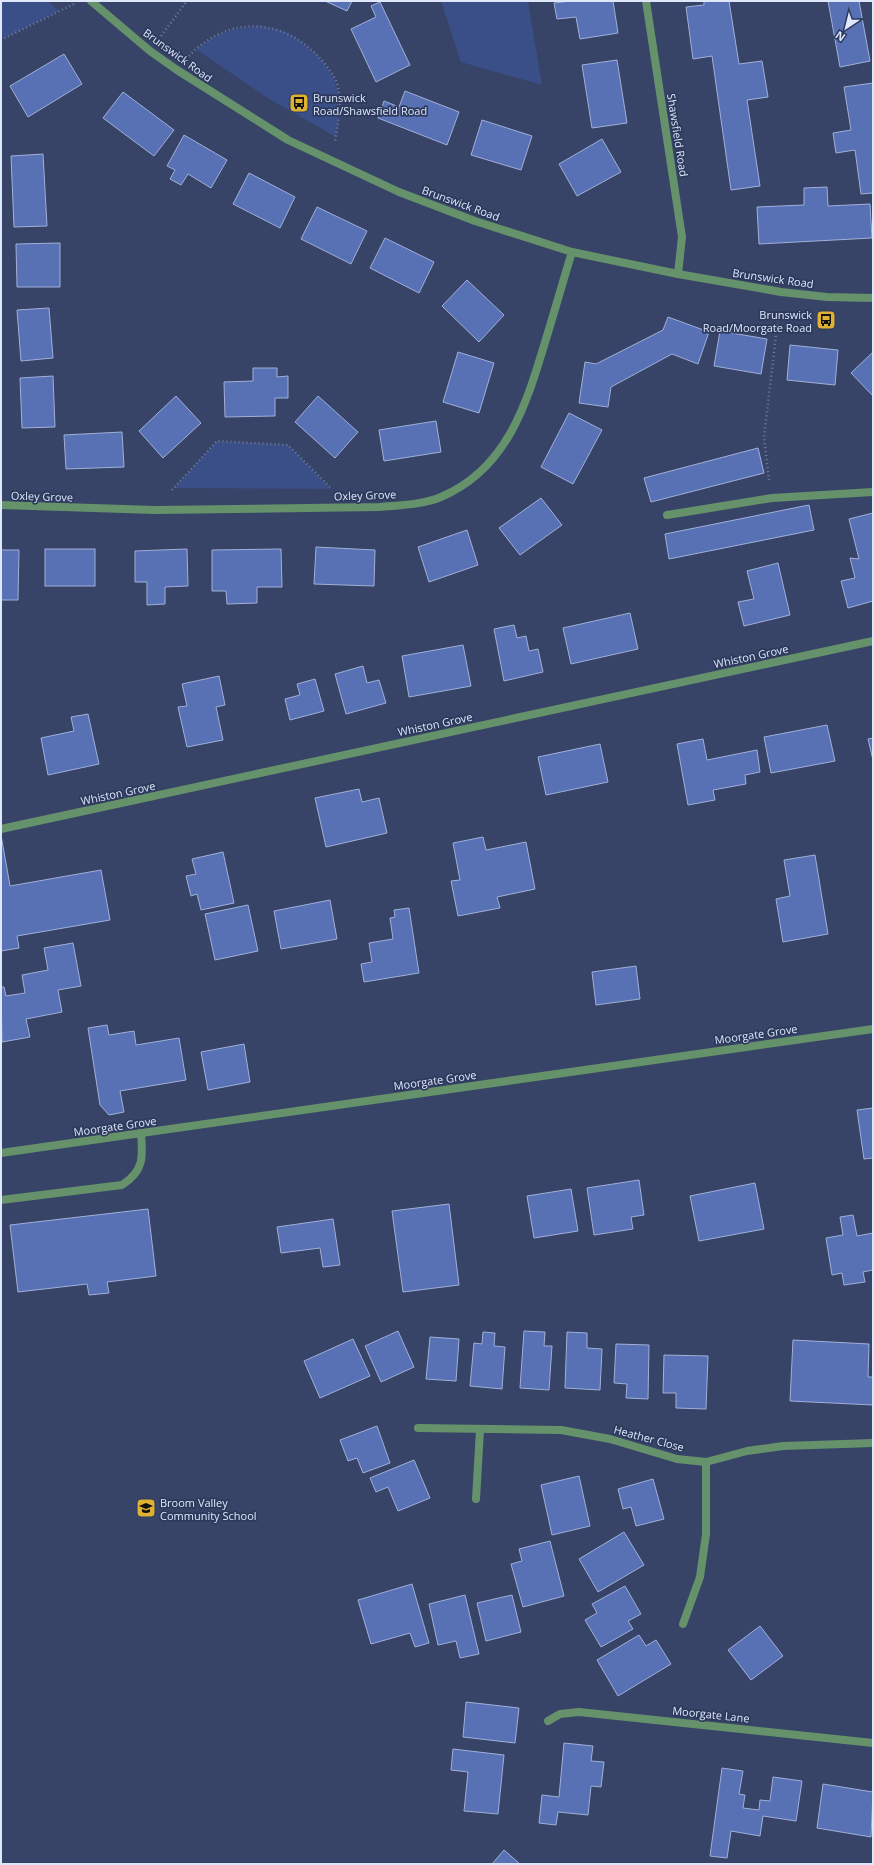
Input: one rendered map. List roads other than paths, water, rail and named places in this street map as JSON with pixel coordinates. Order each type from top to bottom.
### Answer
[{"type":"street","name":"Brunswick Road","points":[[91,1],[150,51],[177,70],[288,140],[332,162],[399,192],[475,222],[572,252],[678,274],[781,292],[827,297],[873,298]]},
{"type":"street","name":"Shawsfield Road","points":[[646,1],[682,237],[678,274]]},
{"type":"street","name":"Oxley Grove","points":[[1,505],[154,510],[379,507],[440,498],[464,485],[498,453],[515,428],[532,386],[572,252]]},
{"type":"street","points":[[667,516],[772,498],[873,492]]},
{"type":"street","name":"Whiston Grove","points":[[1,829],[873,641]]},
{"type":"street","name":"Moorgate Grove","points":[[1,1153],[873,1029]]},
{"type":"street","points":[[1,1200],[122,1185],[134,1178],[140,1167],[143,1153],[141,1133]]},
{"type":"street","name":"Heather Close","points":[[418,1428],[561,1430],[610,1439],[677,1459],[706,1462],[747,1451],[783,1446],[873,1444]]},
{"type":"street","points":[[476,1499],[480,1430]]},
{"type":"street","points":[[683,1624],[700,1577],[706,1534],[706,1462]]},
{"type":"street","name":"Moorgate Lane","points":[[548,1721],[560,1714],[579,1712],[873,1743]]},
{"type":"place","name":"Brunswick Road/Shawsfield Road","points":[[299,103]]},
{"type":"place","name":"Brunswick Road/Moorgate Road","points":[[826,320]]},
{"type":"place","name":"Broom Valley Community School","points":[[146,1508]]}]
